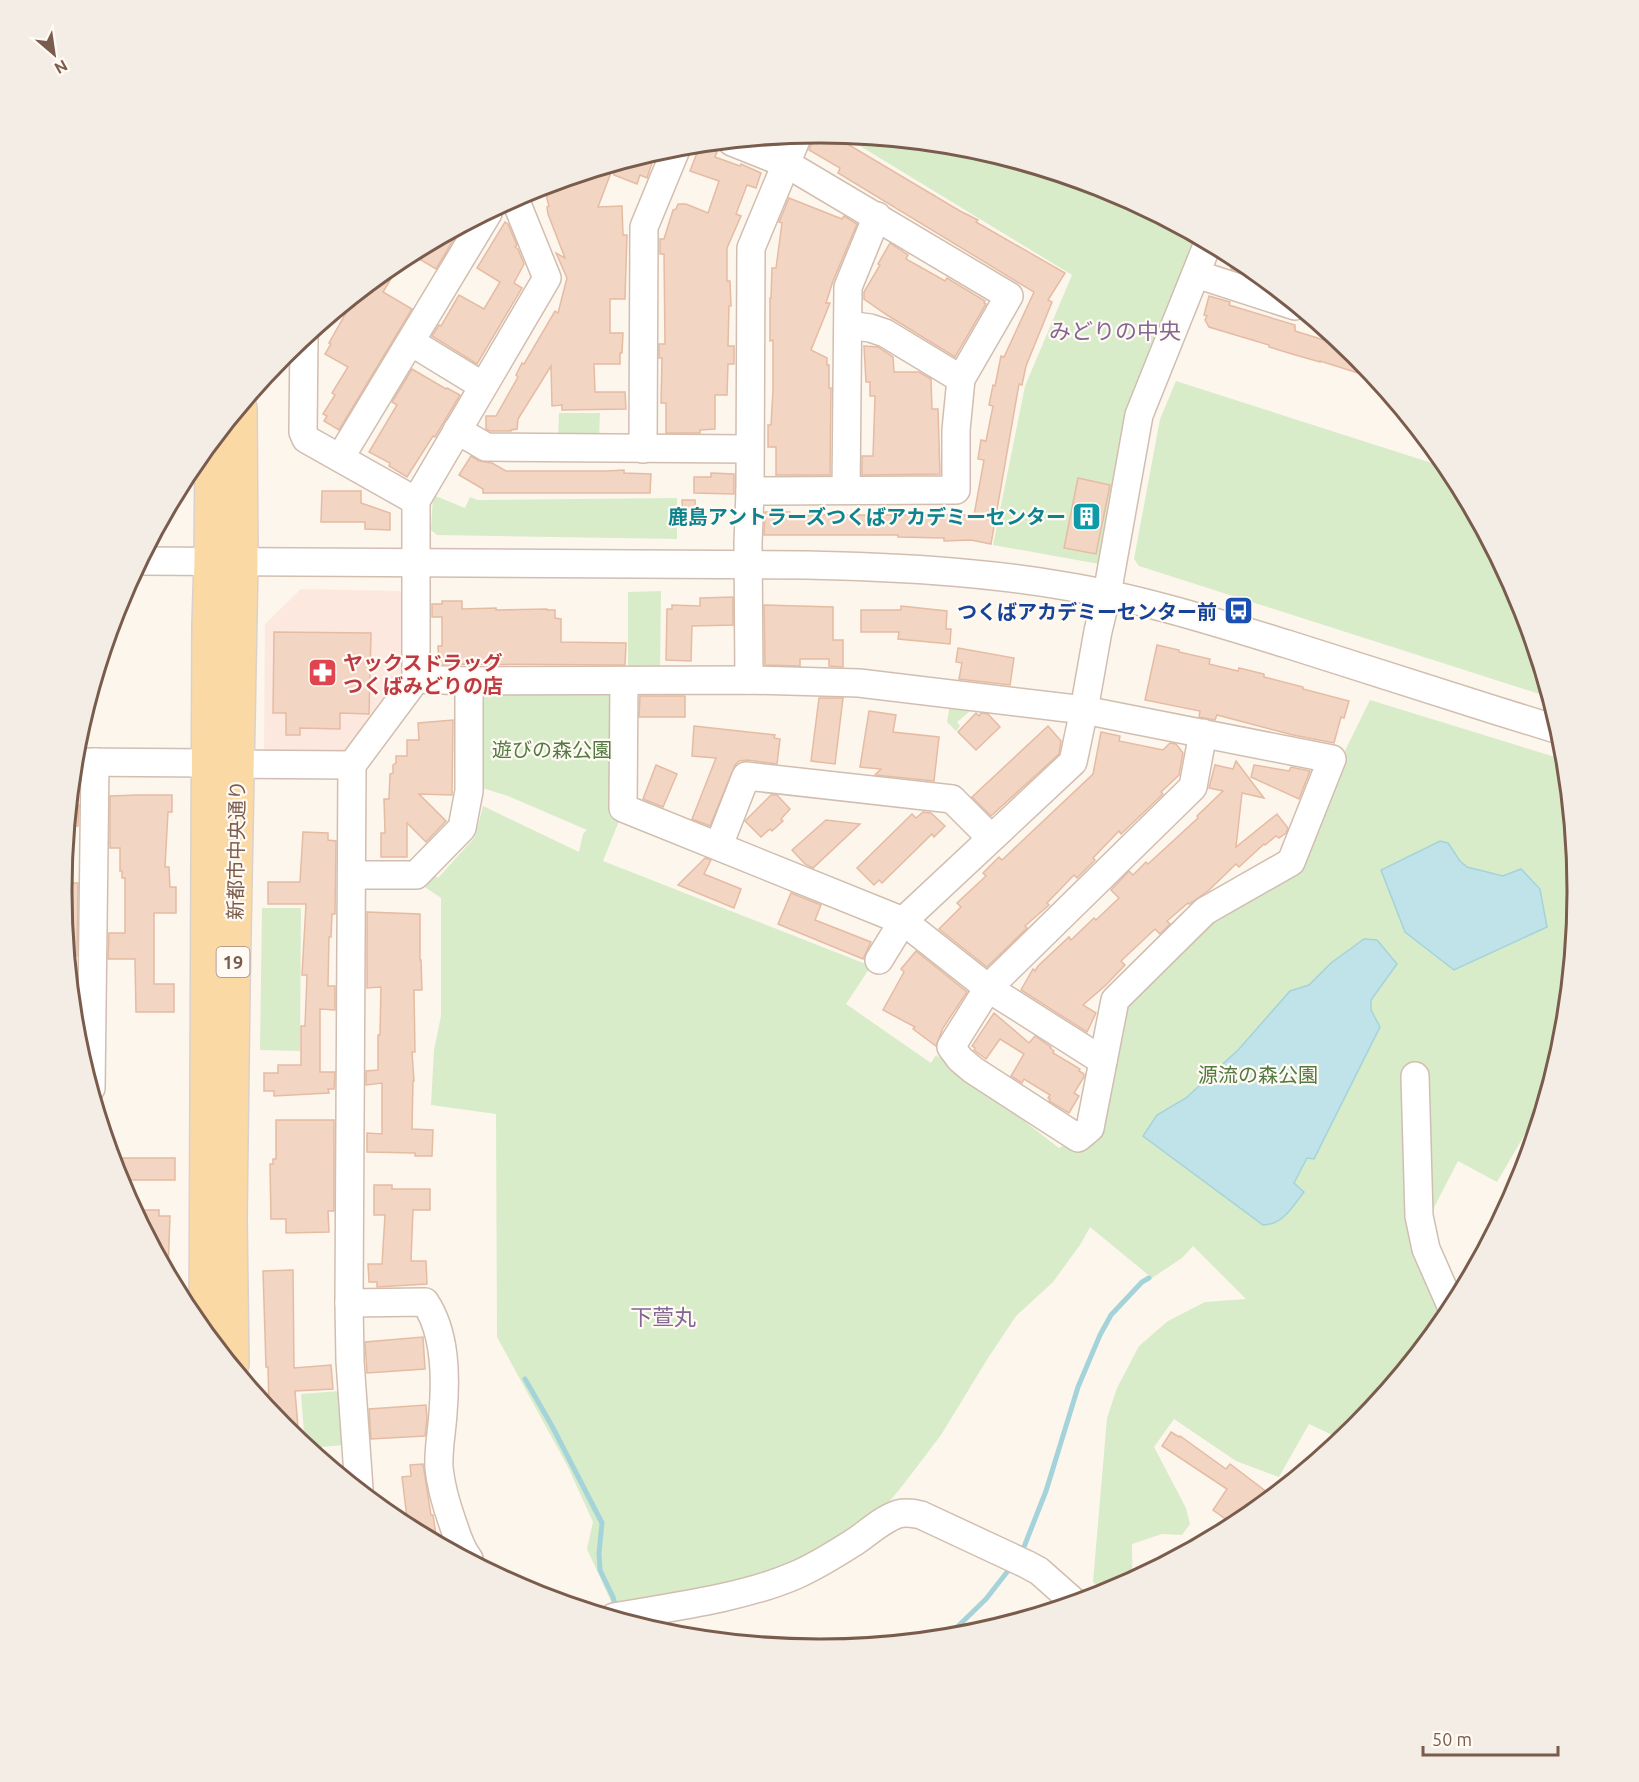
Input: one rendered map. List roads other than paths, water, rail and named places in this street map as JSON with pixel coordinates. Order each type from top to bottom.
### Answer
[{"type":"main road","name":"新都市中央通り","points":[[206,1318],[223,763],[226,561],[239,420]]},
{"type":"main road","name":"新都市中央通り","points":[[213,454],[226,561]]},
{"type":"main road","name":"新都市中央通り","points":[[223,763],[232,1353]]},
{"type":"street","points":[[749,680],[751,248],[795,144]]},
{"type":"street","points":[[746,148],[787,164],[1009,296],[961,379],[956,430],[956,490],[750,491]]},
{"type":"street","points":[[643,449],[644,227],[672,158]]},
{"type":"street","points":[[358,1479],[350,1361],[349,1303],[352,765],[416,679],[416,501],[547,278],[518,207]]},
{"type":"street","points":[[846,490],[848,287],[877,216]]},
{"type":"street","points":[[340,458],[481,226]]},
{"type":"street","points":[[879,960],[903,921],[1073,762],[1107,594],[1139,415],[1205,251]]},
{"type":"street","points":[[1196,274],[1278,300]]},
{"type":"street","points":[[848,325],[885,333],[961,379]]},
{"type":"street","points":[[411,342],[483,386]]},
{"type":"street","points":[[304,350],[303,432],[306,439],[416,501]]},
{"type":"street","points":[[457,430],[486,447],[749,449]]},
{"type":"street","points":[[149,561],[749,565],[956,571],[1060,585],[1150,604],[1549,727]]},
{"type":"street","points":[[416,679],[624,682],[749,680],[859,683],[1084,710],[1203,733],[1332,759],[1291,862],[1205,911],[1115,1000],[1090,1128],[1078,1138],[973,1070],[951,1047],[988,988],[1193,786],[1203,733]]},
{"type":"street","points":[[352,874],[416,875],[462,828],[468,790],[469,681]]},
{"type":"street","points":[[624,682],[623,807],[903,921],[988,988],[1103,1061]]},
{"type":"street","points":[[90,1056],[85,762],[352,765]]},
{"type":"street","points":[[719,845],[746,776],[952,799],[991,838]]},
{"type":"street","points":[[1415,1076],[1419,1216],[1426,1249],[1447,1297]]},
{"type":"street","points":[[349,1303],[425,1302],[431,1312],[443,1352],[443,1413],[439,1467],[442,1492],[460,1546]]},
{"type":"street","points":[[631,1614],[679,1606],[768,1585],[797,1575],[885,1520],[897,1514],[908,1513],[921,1515],[1026,1564],[1039,1571],[1067,1596]]},
{"type":"water","points":[[1440,841],[1448,843],[1467,867],[1503,876],[1521,869],[1540,889],[1547,927],[1454,970],[1405,932],[1381,870]]},
{"type":"water","points":[[1364,939],[1377,940],[1397,964],[1371,1000],[1371,1010],[1380,1027],[1314,1159],[1307,1158],[1294,1183],[1304,1192],[1282,1218],[1263,1225],[1143,1136],[1157,1115],[1186,1098],[1239,1049],[1290,991],[1309,985],[1331,963]]},
{"type":"waterway","points":[[1022,1552],[1046,1491],[1078,1387],[1100,1335],[1111,1315],[1142,1282],[1149,1278]]},
{"type":"waterway","points":[[525,1379],[602,1523],[600,1570],[616,1608]]},
{"type":"waterway","points":[[959,1625],[986,1599],[1011,1567]]},
{"type":"place","name":"鹿島アントラーズつくばアカデミーセンター","points":[[1087,516]]},
{"type":"place","name":"つくばアカデミーセンター前","points":[[1238,611]]},
{"type":"place","name":"ヤックスドラッグ つくばみどりの店","points":[[322,673]]},
{"type":"district","name":"みどりの中央","points":[[1115,330]]},
{"type":"district","name":"下萱丸","points":[[663,1316]]},
{"type":"park label","name":"遊びの森公園","points":[[552,749]]},
{"type":"park label","name":"源流の森公園","points":[[1258,1074]]}]
